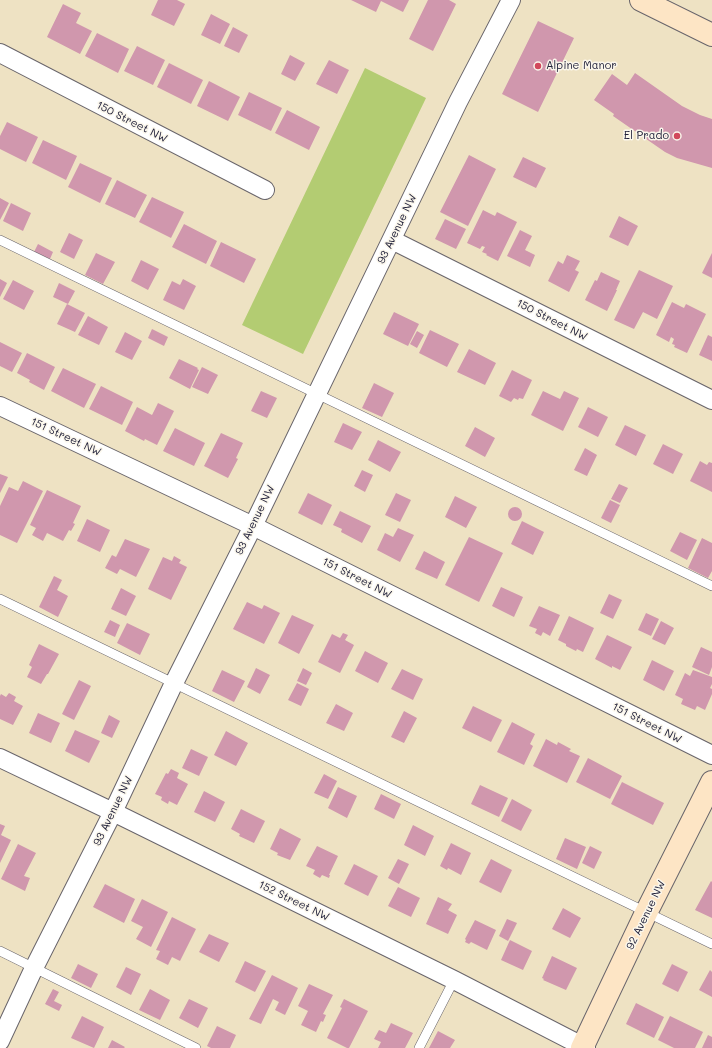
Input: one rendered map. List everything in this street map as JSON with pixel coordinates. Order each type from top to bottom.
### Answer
[{"type":"street","name":"93 Avenue NW","points":[[0,1041],[34,968],[113,812],[174,683],[253,526],[458,102],[511,0]]},
{"type":"street","points":[[641,0],[712,35]]},
{"type":"street","name":"150 Street NW","points":[[0,53],[265,190]]},
{"type":"street","name":"150 Street NW","points":[[392,240],[712,400]]},
{"type":"street","name":"151 Street NW","points":[[0,406],[253,526],[712,755]]},
{"type":"street","name":"152 Street NW","points":[[0,758],[454,980],[583,1048]]},
{"type":"street","name":"92 Avenue NW","points":[[583,1048],[647,911],[712,782]]},
{"type":"lane","points":[[0,240],[712,586]]},
{"type":"lane","points":[[0,599],[647,911],[712,944]]},
{"type":"lane","points":[[0,951],[196,1048]]},
{"type":"lane","points":[[419,1048],[454,980]]},
{"type":"green space","points":[[365,68],[426,98],[303,354],[242,325]]},
{"type":"building","points":[[158,0],[177,0],[185,4],[174,26],[151,15]]},
{"type":"building","points":[[351,0],[409,0],[403,12],[381,1],[376,12]]},
{"type":"building","points":[[428,0],[449,0],[456,4],[433,51],[409,39]]},
{"type":"building","points":[[63,4],[81,13],[76,23],[92,31],[80,54],[47,37]]},
{"type":"building","points":[[211,14],[230,24],[220,44],[201,35]]},
{"type":"building","name":"Alpine Manor","points":[[538,21],[574,38],[538,112],[502,94]]},
{"type":"building","points":[[233,27],[248,35],[239,53],[224,46]]},
{"type":"building","points":[[97,33],[129,49],[118,73],[85,56]]},
{"type":"building","points":[[137,46],[165,60],[153,85],[124,71]]},
{"type":"building","points":[[290,55],[305,63],[295,81],[281,74]]},
{"type":"building","points":[[329,60],[349,70],[337,94],[316,84]]},
{"type":"building","points":[[169,63],[203,80],[191,104],[157,87]]},
{"type":"building","name":"El Prado","points":[[635,73],[682,106],[712,119],[712,168],[677,158],[665,152],[613,116],[614,114],[594,100],[612,74],[627,85]]},
{"type":"building","points":[[209,81],[240,97],[228,121],[197,106]]},
{"type":"building","points":[[249,92],[282,108],[271,131],[238,115]]},
{"type":"building","points":[[287,110],[320,127],[309,150],[275,133]]},
{"type":"building","points":[[7,122],[38,137],[26,162],[0,149],[0,136]]},
{"type":"building","points":[[43,140],[77,156],[66,180],[32,163]]},
{"type":"building","points":[[469,155],[496,169],[468,226],[440,212]]},
{"type":"building","points":[[523,157],[546,168],[536,188],[513,177]]},
{"type":"building","points":[[80,163],[112,178],[100,203],[68,187]]},
{"type":"building","points":[[117,180],[147,195],[135,218],[105,204]]},
{"type":"building","points":[[152,197],[184,212],[171,238],[139,222]]},
{"type":"building","points":[[0,198],[9,203],[0,220]]},
{"type":"building","points":[[11,203],[31,213],[23,231],[3,221]]},
{"type":"building","points":[[483,210],[495,216],[497,212],[517,222],[498,261],[482,252],[485,247],[482,246],[480,249],[467,243]]},
{"type":"building","points":[[619,216],[638,226],[628,246],[609,237]]},
{"type":"building","points":[[445,219],[466,229],[456,249],[435,239]]},
{"type":"building","points":[[184,224],[217,241],[206,264],[172,247]]},
{"type":"building","points":[[520,230],[532,236],[525,250],[535,255],[530,267],[507,256]]},
{"type":"building","points":[[69,233],[83,240],[74,259],[60,252]]},
{"type":"building","points":[[221,242],[256,259],[244,283],[210,266]]},
{"type":"building","points":[[38,244],[53,252],[50,259],[34,252]]},
{"type":"building","points":[[96,253],[115,262],[103,284],[85,275]]},
{"type":"building","points":[[712,253],[712,278],[702,273]]},
{"type":"building","points":[[567,255],[580,261],[575,270],[579,272],[569,292],[548,281],[558,261],[563,264]]},
{"type":"building","points":[[141,260],[159,269],[148,290],[131,281]]},
{"type":"building","points":[[639,270],[673,286],[657,319],[643,312],[634,329],[614,320]]},
{"type":"building","points":[[601,272],[620,281],[607,311],[585,300],[595,280],[597,281]]},
{"type":"building","points":[[0,279],[7,283],[0,297]]},
{"type":"building","points":[[183,279],[196,286],[184,310],[163,300],[172,281],[180,285]]},
{"type":"building","points":[[13,280],[34,291],[24,310],[3,299]]},
{"type":"building","points":[[59,283],[75,291],[68,304],[53,297]]},
{"type":"building","points":[[672,302],[684,308],[686,304],[706,314],[687,353],[674,347],[675,345],[672,344],[674,339],[671,337],[669,342],[656,335]]},
{"type":"building","points":[[67,304],[85,313],[75,332],[57,324]]},
{"type":"building","points":[[394,312],[419,324],[408,346],[383,334]]},
{"type":"building","points":[[88,316],[108,327],[99,345],[78,335]]},
{"type":"building","points":[[152,329],[168,337],[164,346],[148,338]]},
{"type":"building","points":[[430,330],[459,344],[447,367],[419,353]]},
{"type":"building","points":[[417,331],[424,335],[417,348],[410,344]]},
{"type":"building","points":[[125,332],[142,341],[132,360],[115,352]]},
{"type":"building","points":[[708,335],[712,337],[712,361],[699,355]]},
{"type":"building","points":[[0,342],[22,353],[12,372],[0,366]]},
{"type":"building","points":[[469,349],[496,363],[485,385],[457,372]]},
{"type":"building","points":[[27,353],[55,367],[44,390],[29,382],[30,380],[17,373]]},
{"type":"building","points":[[179,359],[198,368],[197,369],[199,370],[190,389],[169,378]]},
{"type":"building","points":[[202,367],[218,375],[208,394],[192,387]]},
{"type":"building","points":[[63,368],[96,384],[84,408],[51,391]]},
{"type":"building","points":[[512,370],[532,380],[523,399],[519,398],[518,400],[514,398],[511,402],[499,396]]},
{"type":"building","points":[[374,383],[394,393],[382,417],[362,408]]},
{"type":"building","points":[[101,386],[133,402],[122,425],[89,409]]},
{"type":"building","points":[[261,391],[277,398],[267,418],[251,411]]},
{"type":"building","points":[[543,391],[560,399],[564,391],[579,398],[563,431],[531,415]]},
{"type":"building","points":[[158,403],[174,411],[157,445],[145,439],[144,441],[125,431],[137,407],[152,415]]},
{"type":"building","points":[[588,407],[608,417],[598,437],[578,427]]},
{"type":"building","points":[[343,423],[362,432],[352,450],[334,442]]},
{"type":"building","points":[[625,425],[646,435],[636,456],[615,445]]},
{"type":"building","points":[[475,427],[495,438],[485,457],[465,446]]},
{"type":"building","points":[[175,428],[205,443],[194,466],[163,451]]},
{"type":"building","points":[[221,433],[243,443],[236,458],[238,459],[228,478],[204,466]]},
{"type":"building","points":[[378,440],[401,452],[390,472],[368,460]]},
{"type":"building","points":[[663,444],[683,454],[673,474],[653,464]]},
{"type":"building","points":[[585,448],[597,455],[587,476],[574,470]]},
{"type":"building","points":[[700,461],[707,465],[709,462],[712,463],[712,492],[690,481]]},
{"type":"building","points":[[362,470],[373,475],[365,492],[354,486]]},
{"type":"building","points":[[0,474],[8,477],[0,493]]},
{"type":"building","points":[[23,481],[43,491],[17,543],[0,535],[0,506],[9,487],[18,491]]},
{"type":"building","points":[[619,484],[628,488],[620,503],[611,499]]},
{"type":"building","points":[[47,490],[81,506],[73,523],[75,524],[71,531],[69,530],[63,541],[47,533],[43,541],[32,535],[36,528],[30,525]]},
{"type":"building","points":[[308,493],[332,505],[322,525],[298,513]]},
{"type":"building","points":[[396,493],[411,500],[400,522],[385,515]]},
{"type":"building","points":[[455,496],[477,507],[466,528],[445,517]]},
{"type":"building","points":[[610,500],[620,505],[611,523],[601,518]]},
{"type":"building","points":[[515,507],[520,509],[522,514],[520,519],[515,521],[510,519],[508,514],[510,509]]},
{"type":"building","points":[[340,511],[371,526],[362,543],[341,532],[342,529],[333,525]]},
{"type":"building","points":[[87,519],[110,530],[100,552],[77,541]]},
{"type":"building","points":[[522,521],[544,532],[533,555],[511,544]]},
{"type":"building","points":[[398,528],[414,535],[400,562],[377,550],[385,533],[393,537]]},
{"type":"building","points":[[680,532],[697,540],[687,560],[670,551]]},
{"type":"building","points":[[469,537],[503,553],[479,602],[445,585]]},
{"type":"building","points":[[702,538],[712,543],[712,571],[708,578],[688,568]]},
{"type":"building","points":[[125,539],[150,549],[136,577],[120,569],[117,574],[105,568],[112,555],[116,557]]},
{"type":"building","points":[[424,551],[445,562],[437,579],[415,569]]},
{"type":"building","points":[[174,556],[181,560],[179,563],[187,567],[171,600],[148,589],[163,557],[172,561]]},
{"type":"building","points":[[54,576],[62,580],[57,590],[68,596],[58,617],[39,607]]},
{"type":"building","points":[[501,587],[523,597],[514,617],[492,606]]},
{"type":"building","points":[[121,588],[136,596],[126,616],[111,609]]},
{"type":"building","points":[[609,594],[622,600],[613,619],[600,613]]},
{"type":"building","points":[[247,602],[262,609],[264,605],[280,613],[264,644],[233,629]]},
{"type":"building","points":[[539,606],[560,615],[550,636],[543,632],[541,636],[535,633],[537,629],[529,626]]},
{"type":"building","points":[[646,613],[659,619],[651,636],[638,630]]},
{"type":"building","points":[[292,615],[314,625],[299,654],[278,643]]},
{"type":"building","points":[[569,616],[594,628],[583,652],[577,649],[576,651],[558,640]]},
{"type":"building","points":[[110,620],[120,625],[115,637],[104,632]]},
{"type":"building","points":[[661,621],[674,628],[665,645],[652,639]]},
{"type":"building","points":[[127,623],[150,634],[140,655],[117,643]]},
{"type":"building","points":[[343,633],[348,635],[345,640],[354,645],[340,673],[318,662],[332,634],[340,638]]},
{"type":"building","points":[[607,635],[632,647],[620,670],[612,666],[612,668],[595,659]]},
{"type":"building","points":[[39,644],[59,654],[41,684],[27,677],[32,667],[29,665]]},
{"type":"building","points":[[701,647],[712,652],[712,667],[709,675],[692,667]]},
{"type":"building","points":[[365,651],[388,663],[378,683],[355,671]]},
{"type":"building","points":[[652,660],[674,671],[664,691],[643,680]]},
{"type":"building","points":[[256,668],[270,675],[260,694],[247,687]]},
{"type":"building","points":[[303,668],[312,673],[306,685],[297,681]]},
{"type":"building","points":[[402,669],[423,679],[413,700],[391,689]]},
{"type":"building","points":[[222,670],[245,681],[234,702],[212,691]]},
{"type":"building","points":[[693,670],[712,677],[712,684],[710,688],[712,689],[712,694],[705,710],[697,706],[695,710],[681,704],[683,699],[675,695],[685,673],[690,676]]},
{"type":"building","points":[[79,680],[91,686],[74,720],[62,714]]},
{"type":"building","points":[[297,683],[309,689],[301,706],[288,700]]},
{"type":"building","points":[[9,693],[16,697],[14,701],[23,706],[13,725],[0,719],[0,696],[1,694],[6,697]]},
{"type":"building","points":[[336,704],[353,713],[344,731],[326,723]]},
{"type":"building","points":[[473,706],[502,720],[491,742],[462,728]]},
{"type":"building","points":[[404,711],[417,718],[404,743],[391,737]]},
{"type":"building","points":[[38,713],[60,723],[51,743],[29,733]]},
{"type":"building","points":[[109,715],[120,721],[112,738],[101,733]]},
{"type":"building","points":[[512,722],[535,734],[530,744],[533,746],[524,765],[497,752]]},
{"type":"building","points":[[75,730],[100,741],[89,763],[65,751]]},
{"type":"building","points":[[226,731],[248,743],[236,766],[214,755]]},
{"type":"building","points":[[546,739],[557,745],[558,742],[571,749],[569,751],[580,756],[567,783],[533,766]]},
{"type":"building","points":[[191,749],[208,757],[199,776],[182,768]]},
{"type":"building","points":[[588,758],[622,776],[610,799],[576,782]]},
{"type":"building","points":[[171,769],[179,773],[177,778],[188,784],[177,805],[169,801],[168,804],[161,800],[162,797],[155,794],[166,773],[168,774]]},
{"type":"building","points":[[324,774],[337,781],[328,799],[314,793]]},
{"type":"building","points":[[622,782],[664,803],[653,825],[611,804]]},
{"type":"building","points":[[480,785],[508,798],[499,817],[471,804]]},
{"type":"building","points":[[338,787],[357,796],[347,818],[328,808]]},
{"type":"building","points":[[204,791],[225,802],[215,822],[194,812]]},
{"type":"building","points":[[381,794],[401,804],[394,819],[374,809]]},
{"type":"building","points":[[512,799],[532,810],[521,831],[501,821]]},
{"type":"building","points":[[241,809],[265,821],[254,843],[239,836],[240,834],[231,829]]},
{"type":"building","points":[[0,824],[5,826],[1,835],[11,840],[0,863]]},
{"type":"building","points":[[413,825],[434,836],[425,856],[404,845]]},
{"type":"building","points":[[280,828],[301,839],[290,860],[277,855],[278,853],[270,849]]},
{"type":"building","points":[[565,838],[586,847],[577,869],[556,859]]},
{"type":"building","points":[[451,843],[471,853],[461,875],[448,868],[447,870],[440,866]]},
{"type":"building","points":[[18,844],[36,853],[24,876],[30,878],[25,891],[1,879]]},
{"type":"building","points":[[317,846],[338,856],[329,878],[322,875],[320,878],[313,874],[315,870],[306,866]]},
{"type":"building","points":[[590,846],[602,852],[594,869],[582,863]]},
{"type":"building","points":[[398,859],[409,864],[399,884],[388,878]]},
{"type":"building","points":[[491,859],[512,870],[501,893],[479,882]]},
{"type":"building","points":[[354,864],[378,876],[368,896],[344,884]]},
{"type":"building","points":[[711,881],[712,882],[712,918],[695,910]]},
{"type":"building","points":[[105,884],[135,899],[124,923],[93,907]]},
{"type":"building","points":[[398,887],[420,898],[411,917],[388,906]]},
{"type":"building","points":[[438,897],[452,904],[448,910],[457,915],[448,934],[426,924]]},
{"type":"building","points":[[142,899],[168,912],[151,947],[136,939],[143,927],[131,921]]},
{"type":"building","points":[[563,908],[581,918],[570,938],[552,929]]},
{"type":"building","points":[[172,917],[196,929],[180,961],[172,957],[168,965],[156,959],[160,951],[156,950]]},
{"type":"building","points":[[507,919],[517,923],[508,941],[499,936]]},
{"type":"building","points":[[475,920],[496,930],[487,950],[471,942],[469,944],[465,942],[465,939]]},
{"type":"building","points":[[209,934],[229,943],[219,962],[199,952]]},
{"type":"building","points":[[510,940],[532,951],[523,970],[501,960]]},
{"type":"building","points":[[552,956],[577,968],[566,990],[543,980],[544,979],[542,978]]},
{"type":"building","points":[[245,961],[266,971],[255,992],[235,982]]},
{"type":"building","points":[[78,964],[98,974],[91,988],[71,978]]},
{"type":"building","points":[[672,964],[688,972],[678,992],[662,984]]},
{"type":"building","points":[[126,967],[141,974],[131,995],[116,987]]},
{"type":"building","points":[[710,970],[712,972],[712,997],[699,990]]},
{"type":"building","points":[[272,975],[298,988],[285,1015],[275,1010],[279,1002],[273,999],[261,1024],[249,1019]]},
{"type":"building","points":[[309,984],[333,995],[323,1014],[326,1015],[323,1022],[321,1021],[316,1032],[301,1025],[308,1011],[298,1006]]},
{"type":"building","points":[[53,989],[59,992],[54,1001],[62,1005],[59,1011],[45,1004]]},
{"type":"building","points":[[150,989],[170,1000],[160,1020],[139,1010]]},
{"type":"building","points":[[189,999],[208,1008],[198,1028],[179,1018]]},
{"type":"building","points":[[344,999],[368,1011],[349,1048],[327,1038],[342,1008],[340,1007]]},
{"type":"building","points":[[636,1003],[664,1017],[654,1038],[626,1024]]},
{"type":"building","points":[[82,1016],[104,1027],[94,1048],[71,1038]]},
{"type":"building","points":[[670,1016],[703,1032],[695,1048],[674,1048],[658,1040]]},
{"type":"building","points":[[391,1023],[413,1033],[405,1048],[378,1048],[381,1042],[374,1039],[379,1030],[386,1033]]},
{"type":"building","points":[[217,1026],[236,1035],[230,1048],[211,1048],[207,1046]]},
{"type":"building","points":[[438,1031],[455,1040],[450,1048],[429,1048]]},
{"type":"building","points":[[708,1035],[712,1037],[712,1048],[702,1048]]},
{"type":"building","points":[[112,1040],[125,1047],[108,1048]]},
{"type":"place","name":"Alpine Manor","points":[[538,66]]},
{"type":"place","name":"El Prado","points":[[677,136]]}]
